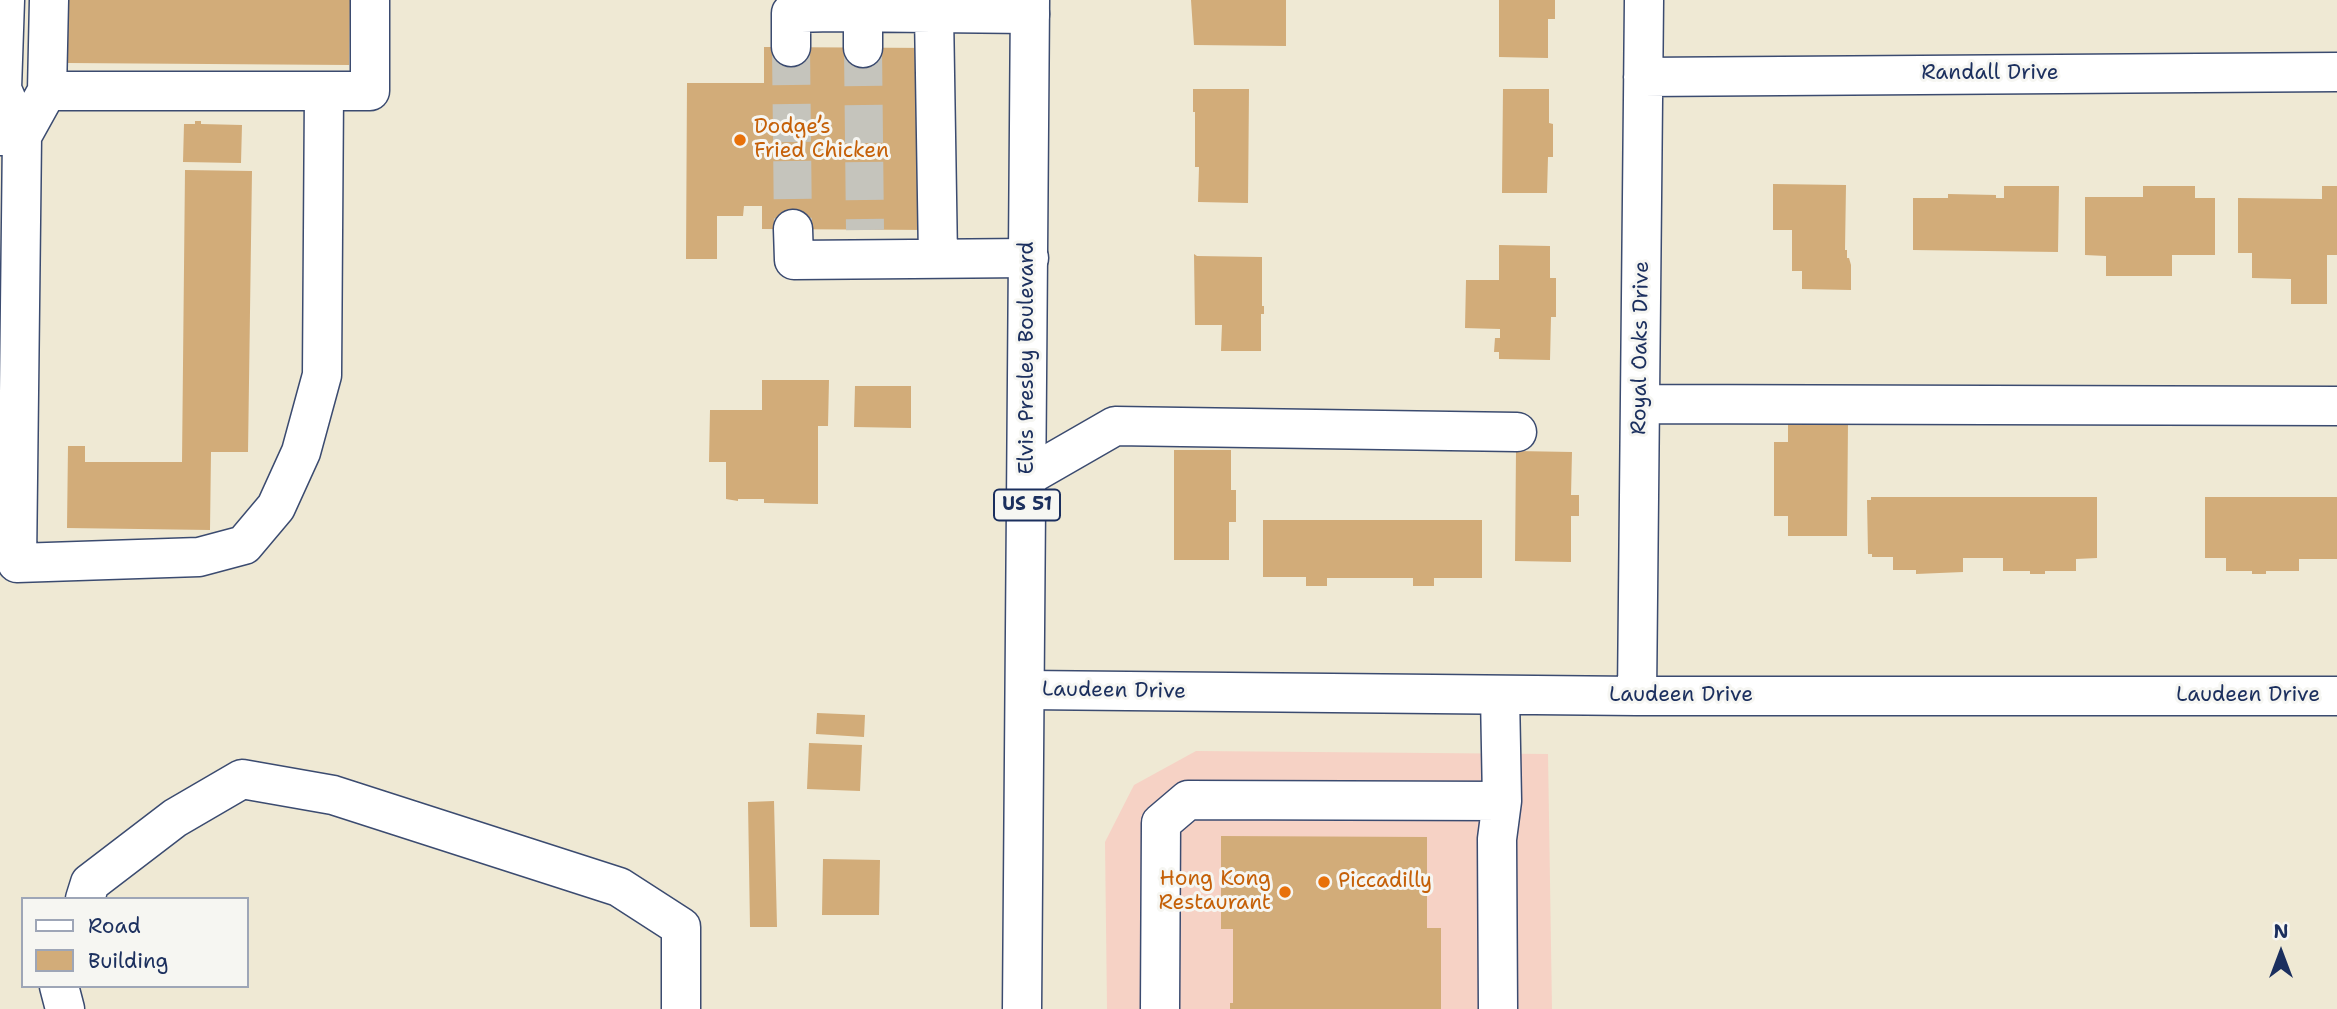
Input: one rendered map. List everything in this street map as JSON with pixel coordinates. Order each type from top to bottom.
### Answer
[{"type":"street","points":[[5,0],[2,89],[11,136],[17,563],[199,557],[244,545],[276,507],[300,452],[322,375],[324,92]]},
{"type":"street","points":[[11,136],[47,90],[49,0]]},
{"type":"street","points":[[47,90],[370,90],[370,0]]},
{"type":"street","name":"Royal Oaks Drive","points":[[1637,696],[1644,0]]},
{"type":"street","points":[[792,47],[791,13],[848,18],[1030,7]]},
{"type":"street","name":"Elvis Presley Boulevard","points":[[1022,1009],[1030,7]]},
{"type":"street","points":[[934,13],[938,258]]},
{"type":"street","name":"Randall Drive","points":[[1643,77],[2337,72]]},
{"type":"street","points":[[793,229],[794,260],[866,245],[938,258],[1029,258]]},
{"type":"street","points":[[1640,404],[2337,406]]},
{"type":"street","points":[[1028,476],[1115,426],[1517,432]]},
{"type":"street","name":"Laudeen Drive","points":[[1026,690],[1637,696],[2337,696]]},
{"type":"street","points":[[1498,1009],[1497,839],[1502,801],[1500,695]]},
{"type":"street","points":[[86,897],[90,883],[174,818],[242,779],[333,795],[619,887],[681,927],[681,1009]]},
{"type":"street","points":[[1160,1009],[1161,823],[1188,800],[1502,801]]},
{"type":"street","points":[[60,988],[65,1009]]},
{"type":"shaded area","points":[[1196,751],[1548,754],[1552,1009],[1107,1009],[1105,842],[1134,785]]},
{"type":"building","points":[[68,0],[350,0],[349,65],[68,63],[68,60],[58,60]]},
{"type":"building","points":[[1191,0],[1286,0],[1286,46],[1194,45]]},
{"type":"building","points":[[1499,0],[1555,0],[1555,19],[1548,19],[1548,58],[1499,57]]},
{"type":"building","points":[[764,47],[931,48],[930,230],[762,229],[762,206],[744,206],[743,216],[717,216],[717,259],[686,259],[687,83],[764,83]]},
{"type":"building","points":[[1193,89],[1249,89],[1248,203],[1198,202],[1199,167],[1195,167]]},
{"type":"building","points":[[1503,89],[1549,89],[1553,157],[1548,157],[1547,193],[1502,193]]},
{"type":"building","points":[[195,121],[201,121],[201,124],[242,125],[241,163],[183,162],[184,124],[195,124]]},
{"type":"building","points":[[185,170],[252,171],[248,452],[211,452],[210,530],[67,528],[68,446],[85,446],[85,462],[182,462]]},
{"type":"building","points":[[1773,184],[1846,185],[1845,250],[1851,265],[1851,290],[1802,289],[1802,271],[1792,271],[1792,230],[1773,230]]},
{"type":"building","points":[[2004,186],[2059,186],[2058,252],[1913,250],[1913,198],[1948,198],[1948,194],[1996,195],[1996,198],[2004,198]]},
{"type":"building","points":[[2143,186],[2195,186],[2195,198],[2215,198],[2215,255],[2172,255],[2172,276],[2106,276],[2106,256],[2085,255],[2085,197],[2143,197]]},
{"type":"building","points":[[2322,186],[2337,186],[2337,255],[2327,255],[2327,304],[2291,304],[2291,279],[2252,278],[2252,253],[2238,253],[2238,198],[2322,199]]},
{"type":"building","points":[[1499,245],[1550,246],[1550,278],[1556,278],[1556,317],[1551,317],[1550,360],[1499,359],[1499,352],[1494,352],[1495,338],[1500,338],[1500,329],[1465,328],[1466,280],[1499,280]]},
{"type":"building","points":[[1194,254],[1262,257],[1264,314],[1261,314],[1261,351],[1221,351],[1222,325],[1195,325]]},
{"type":"building","points":[[762,380],[829,380],[828,426],[818,426],[818,504],[726,499],[726,462],[709,462],[710,410],[762,410]]},
{"type":"building","points":[[855,386],[911,386],[911,428],[854,427]]},
{"type":"building","points":[[1788,422],[1848,422],[1847,536],[1788,536],[1788,516],[1774,516],[1774,442],[1788,442]]},
{"type":"building","points":[[1174,450],[1231,450],[1231,490],[1236,490],[1236,522],[1229,522],[1229,560],[1174,560]]},
{"type":"building","points":[[1516,451],[1572,452],[1571,495],[1579,495],[1579,516],[1571,516],[1571,562],[1515,561]]},
{"type":"building","points":[[1871,497],[2097,497],[2097,558],[2076,559],[2076,571],[2045,571],[2045,574],[2003,571],[2003,558],[1963,558],[1963,572],[1916,574],[1916,570],[1893,570],[1893,557],[1872,557],[1872,554],[1868,554],[1867,500],[1871,500]]},
{"type":"building","points":[[2205,497],[2337,497],[2337,559],[2299,559],[2299,571],[2266,571],[2266,574],[2252,574],[2252,571],[2226,571],[2226,558],[2205,558]]},
{"type":"building","points":[[1263,520],[1482,520],[1482,578],[1434,578],[1434,586],[1413,586],[1413,578],[1327,578],[1327,586],[1306,586],[1306,577],[1263,577]]},
{"type":"building","points":[[817,713],[865,715],[864,737],[816,734]]},
{"type":"building","points":[[809,743],[862,745],[860,791],[807,789]]},
{"type":"building","points":[[774,801],[777,927],[750,927],[748,802]]},
{"type":"building","name":"Piccadilly","points":[[1221,836],[1427,837],[1427,928],[1441,928],[1441,1009],[1230,1009],[1230,1003],[1233,1003],[1233,929],[1221,929]]},
{"type":"building","points":[[823,859],[880,860],[879,915],[822,915]]},
{"type":"tunnel","points":[[791,47],[793,229]]},
{"type":"tunnel","points":[[863,48],[865,230]]},
{"type":"place","name":"Dodge’s Fried Chicken","points":[[740,140]]},
{"type":"place","name":"Piccadilly","points":[[1324,882]]},
{"type":"place","name":"Hong Kong Restaurant","points":[[1285,892]]}]
